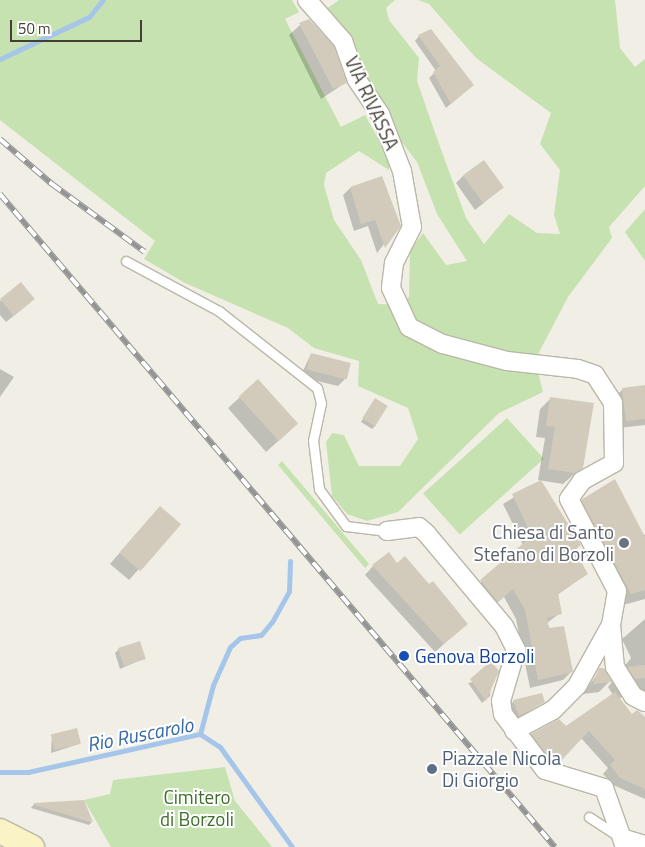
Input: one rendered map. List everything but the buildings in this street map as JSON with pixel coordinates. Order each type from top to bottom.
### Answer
[{"type":"main road","points":[[0,831],[32,847]]},
{"type":"street","name":"VIA RIVASSA","points":[[307,0],[344,41],[357,80],[380,114],[402,171],[412,227],[394,263],[391,288],[409,328],[443,344],[507,361],[578,368],[595,376],[607,388],[613,403],[614,464],[582,482],[569,499],[617,591],[611,625]]},
{"type":"street","points":[[387,530],[419,527],[432,538],[514,639],[515,663],[501,708],[514,732],[545,770],[604,788],[624,842],[645,845]]},
{"type":"street","points":[[514,732],[553,710],[577,686],[611,625]]},
{"type":"street","points":[[611,625],[615,667],[634,696],[645,702]]},
{"type":"lane","points":[[126,261],[219,311],[317,388],[321,403],[313,440],[319,489],[346,526],[387,530]]},
{"type":"lane","points":[[615,667],[620,686],[645,712]]},
{"type":"lane","points":[[589,817],[624,842]]},
{"type":"green space","points":[[0,0],[292,0],[299,12],[285,19],[341,127],[365,115],[389,158],[389,170],[359,151],[326,173],[324,185],[334,220],[361,260],[378,304],[400,305],[409,297],[410,251],[423,233],[446,265],[467,261],[437,214],[417,162],[398,137],[326,9],[339,0],[395,0],[386,8],[389,20],[419,58],[417,81],[433,127],[466,218],[484,244],[509,214],[537,233],[560,234],[554,215],[560,170],[540,144],[551,113],[476,58],[429,4],[418,0],[615,0],[620,48],[635,67],[645,59],[645,186],[609,227],[612,238],[568,297],[535,360],[543,392],[499,413],[398,512],[367,521],[347,514],[332,496],[326,442],[332,433],[344,435],[359,466],[400,466],[418,439],[408,408],[358,386],[359,361],[314,348],[288,328],[185,283],[144,259],[155,241],[0,120]]},
{"type":"green space","points":[[645,209],[645,261],[625,232]]},
{"type":"green space","points":[[507,418],[544,459],[460,534],[423,494]]},
{"type":"green space","points":[[282,461],[369,564],[365,568],[278,465]]},
{"type":"green space","name":"Cimitero di Borzoli","points":[[225,767],[235,801],[272,847],[111,847],[84,800],[110,794],[113,780]]},
{"type":"waterway","points":[[0,59],[89,17],[103,0]]},
{"type":"waterway","points":[[200,734],[213,685],[230,647],[240,638],[261,635],[272,622],[289,591],[290,561]]},
{"type":"waterway","name":"Rio Ruscarolo","points":[[0,772],[28,772],[200,734],[220,747],[292,847]]},
{"type":"railway","points":[[0,139],[52,184],[145,252]]},
{"type":"railway","points":[[0,194],[555,847]]},
{"type":"place","name":"Chiesa di Santo Stefano di Borzoli","points":[[624,543]]},
{"type":"place","name":"Genova Borzoli","points":[[404,656]]},
{"type":"place","name":"Piazzale Nicola Di Giorgio","points":[[432,769]]}]
